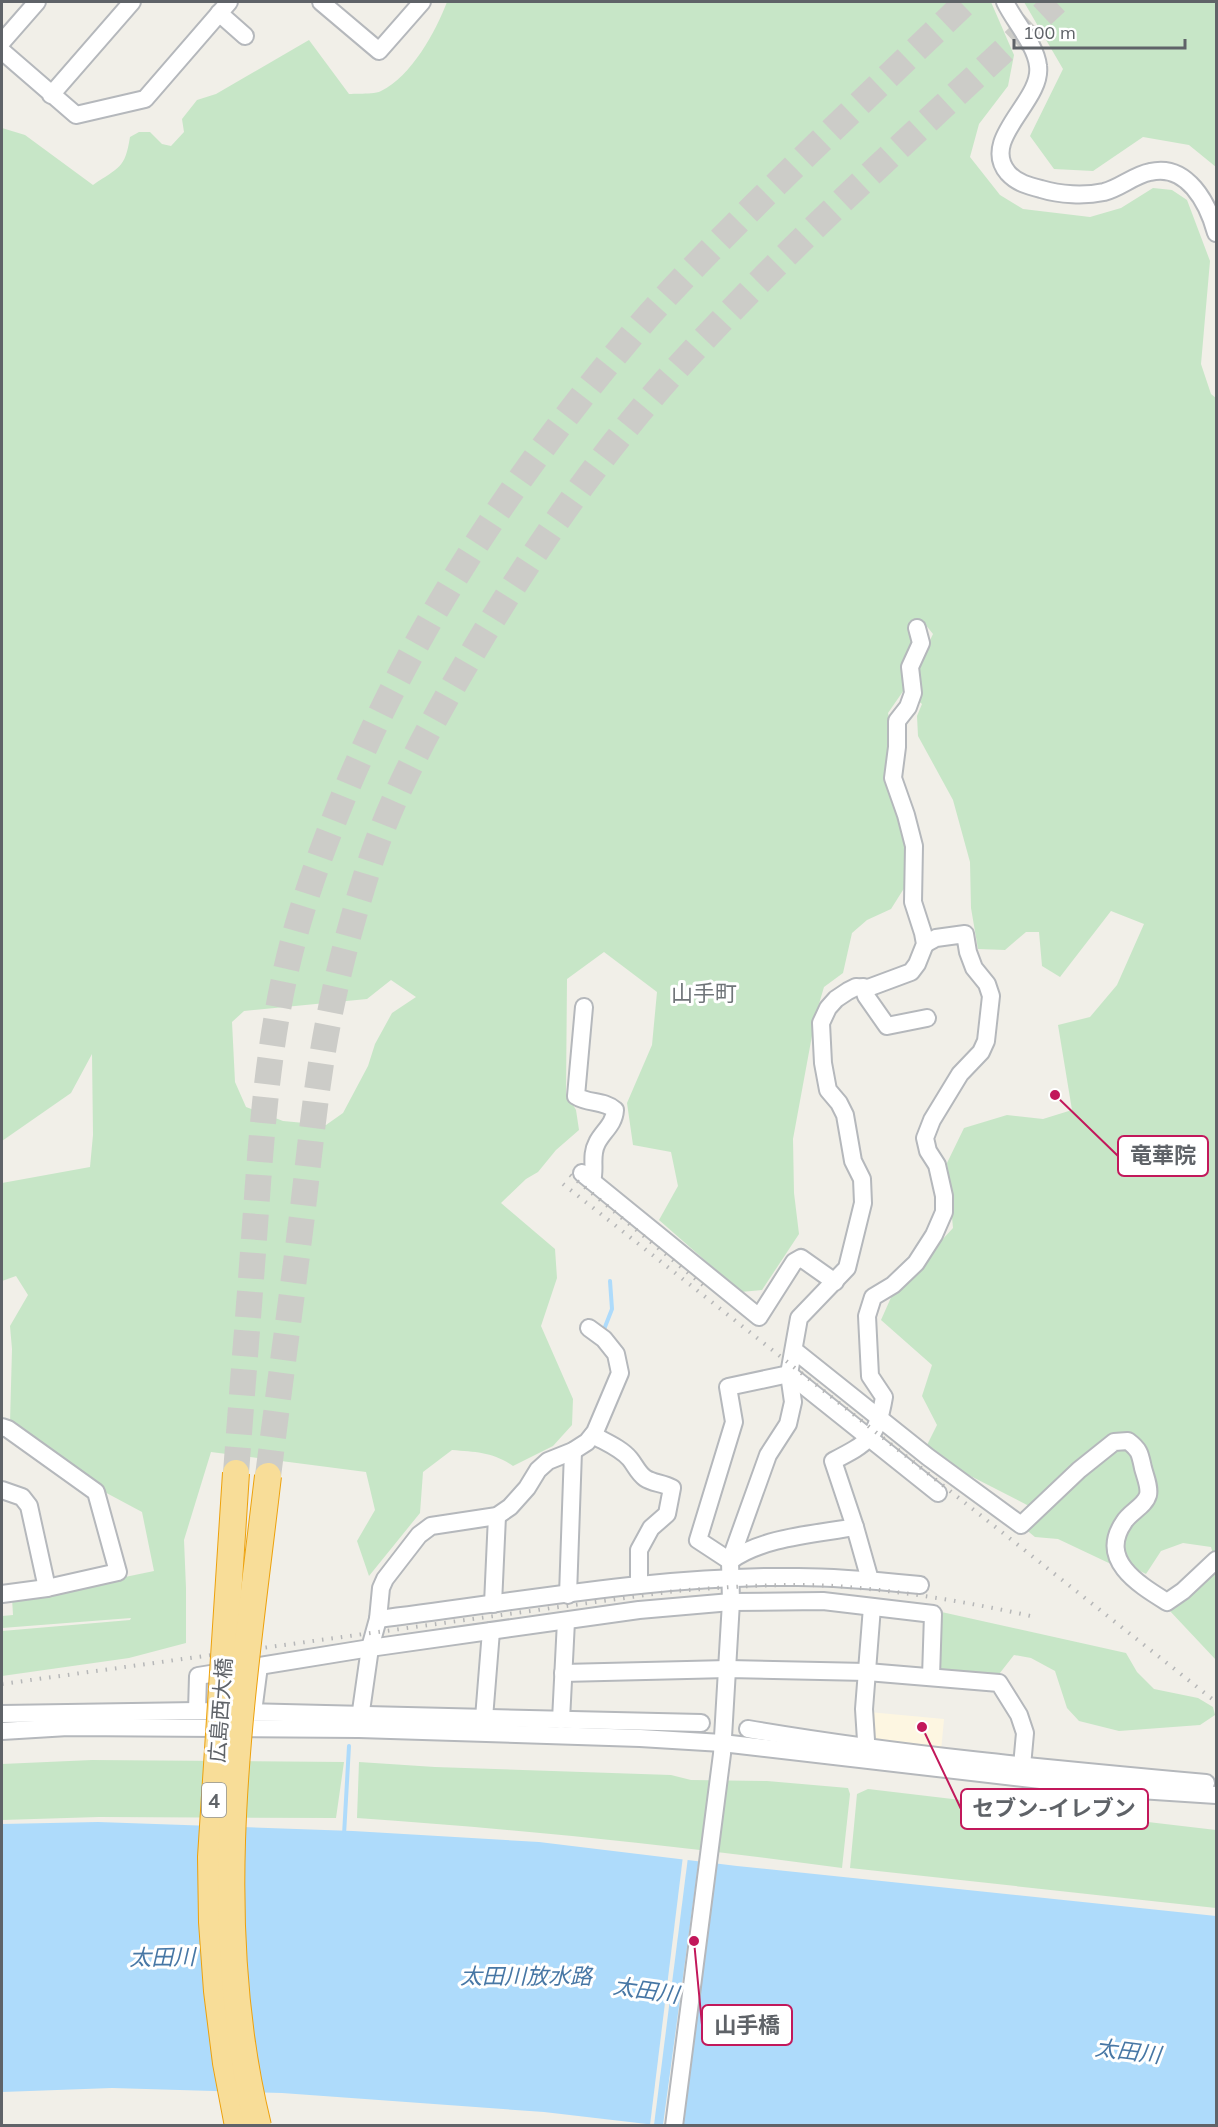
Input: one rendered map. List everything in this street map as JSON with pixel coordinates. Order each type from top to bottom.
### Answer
[{"type":"highway","name":"広島西大橋","points":[[236,1473],[211,1857],[212,1922],[217,1991],[226,2063],[238,2126]]},
{"type":"highway","name":"広島西大橋","points":[[258,2126],[244,2061],[235,1989],[230,1920],[231,1831],[236,1756],[267,1476]]},
{"type":"street","points":[[2,42],[36,2]]},
{"type":"street","points":[[51,95],[132,2]]},
{"type":"street","points":[[324,3],[379,51],[422,2]]},
{"type":"street","points":[[1005,2],[1036,55],[1039,68],[1036,84],[1001,145],[1002,162],[1008,173],[1021,183],[1046,191],[1088,195],[1107,191],[1148,172],[1162,170],[1180,175],[1195,188],[1216,233]]},
{"type":"street","points":[[2,51],[76,115],[145,99],[224,7],[245,36]]},
{"type":"street","points":[[674,2126],[722,1749],[731,1602],[730,1561],[768,1455],[788,1424],[793,1402],[789,1374],[800,1318],[848,1268],[863,1203],[862,1179],[853,1161],[845,1115],[828,1090],[823,1063],[821,1023],[828,1008],[836,999],[856,987],[868,988],[911,972],[917,964],[924,944],[923,933],[913,902],[914,846],[893,778],[897,747],[897,721],[908,707],[913,693],[910,667],[921,643],[917,628]]},
{"type":"street","points":[[870,1580],[855,1527],[832,1461],[870,1439],[880,1420],[884,1397],[870,1376],[867,1316],[873,1297],[893,1285],[916,1263],[934,1235],[944,1212],[944,1196],[937,1166],[928,1151],[925,1138],[932,1120],[960,1074],[981,1052],[986,1041],[991,996],[987,984],[974,968],[965,934],[936,938],[924,944]]},
{"type":"street","points":[[863,987],[866,996],[887,1026],[927,1018]]},
{"type":"street","points":[[584,1007],[576,1095],[581,1099],[609,1105],[615,1110],[615,1116],[607,1131],[597,1143],[592,1159],[595,1173],[587,1177],[759,1317],[794,1262],[801,1258],[835,1282]]},
{"type":"street","points":[[359,1722],[370,1648],[378,1619],[381,1588],[385,1579],[419,1535],[431,1526],[497,1516],[510,1507],[538,1470],[548,1461],[573,1451],[593,1435],[620,1373],[616,1354],[604,1339],[589,1328]]},
{"type":"street","points":[[794,1350],[880,1420],[1021,1525],[1079,1470],[1114,1442],[1128,1441],[1139,1449],[1149,1492],[1147,1499],[1125,1521],[1117,1536],[1116,1554],[1122,1568],[1167,1602],[1184,1591],[1216,1560]]},
{"type":"street","points":[[789,1374],[938,1493]]},
{"type":"street","points":[[730,1561],[698,1540],[734,1422],[729,1387],[789,1374]]},
{"type":"street","points":[[2,1426],[96,1492],[118,1572],[47,1588],[2,1594]]},
{"type":"street","points":[[593,1435],[629,1458],[641,1476],[672,1488],[667,1514],[651,1528],[639,1550],[639,1585]]},
{"type":"street","points":[[568,1595],[573,1451]]},
{"type":"street","points":[[2,1490],[22,1497],[29,1506],[47,1588]]},
{"type":"street","points":[[494,1604],[497,1516]]},
{"type":"street","points":[[730,1561],[740,1554],[769,1543],[855,1527]]},
{"type":"street","points":[[378,1619],[639,1585],[731,1579],[798,1577],[920,1585]]},
{"type":"street","points":[[197,1712],[198,1676],[370,1648],[566,1620],[639,1610],[731,1602],[824,1601],[933,1614],[931,1677]]},
{"type":"street","points":[[867,1754],[864,1709],[872,1607]]},
{"type":"street","points":[[561,1720],[566,1620]]},
{"type":"street","points":[[484,1719],[491,1631]]},
{"type":"street","points":[[254,1712],[259,1666]]},
{"type":"street","points":[[563,1673],[728,1669],[867,1672],[999,1683],[1019,1715],[1025,1733],[1022,1766]]},
{"type":"street","points":[[2,1714],[254,1712],[359,1722],[640,1738],[722,1749],[867,1754],[1216,1784]]},
{"type":"street","points":[[2,1731],[68,1727],[484,1719],[701,1723]]},
{"type":"street","points":[[748,1729],[867,1754],[1108,1788],[1216,1795]]},
{"type":"shaded area","points":[[869,1712],[944,1719],[941,1751],[872,1743]]},
{"type":"green space","points":[[447,2],[991,2],[1014,55],[1008,86],[979,124],[970,157],[1000,195],[1023,209],[1090,217],[1121,208],[1153,188],[1172,190],[1187,200],[1210,261],[1201,364],[1211,394],[1216,398],[1216,1566],[1211,1547],[1183,1543],[1161,1551],[1146,1574],[1128,1565],[1121,1546],[1129,1523],[1147,1504],[1128,1440],[1029,1506],[951,1466],[927,1445],[937,1425],[922,1396],[932,1365],[881,1320],[893,1293],[953,1228],[947,1163],[964,1128],[1007,1115],[1043,1119],[1072,1110],[1058,1025],[1090,1017],[1117,985],[1144,924],[1111,911],[1060,977],[1042,966],[1039,932],[1026,932],[1005,950],[978,949],[971,908],[970,862],[953,800],[918,736],[917,716],[922,704],[917,700],[919,663],[933,634],[925,624],[912,627],[914,635],[905,659],[906,687],[888,713],[894,739],[909,847],[908,882],[891,909],[867,920],[852,933],[843,973],[824,987],[816,1014],[793,1139],[794,1193],[799,1234],[762,1290],[741,1292],[659,1220],[678,1186],[671,1152],[633,1145],[627,1103],[652,1045],[657,992],[604,952],[567,979],[566,1093],[576,1110],[579,1130],[556,1150],[538,1172],[526,1179],[501,1203],[555,1249],[557,1278],[541,1326],[573,1399],[572,1425],[553,1446],[513,1466],[491,1455],[452,1450],[423,1472],[420,1513],[369,1576],[357,1541],[375,1510],[366,1472],[211,1452],[184,1540],[186,1643],[129,1658],[2,1676],[2,1631],[130,1620],[131,1618],[2,1628],[2,1616],[13,1615],[12,1598],[48,1593],[154,1571],[142,1512],[99,1489],[10,1423],[12,1349],[10,1326],[28,1295],[16,1276],[2,1281],[2,1183],[90,1167],[93,1135],[92,1054],[71,1093],[2,1141],[2,128],[25,135],[93,185],[123,162],[130,137],[139,132],[150,132],[162,144],[171,146],[184,132],[182,119],[197,100],[216,94],[309,40],[349,94],[381,91],[392,84],[412,64]],"holes":[[[391,980],[416,997],[392,1013],[343,1113],[326,1125],[283,1121],[246,1107],[235,1082],[232,1022],[244,1011],[367,999]]]},
{"type":"green space","points":[[1024,2],[1216,2],[1216,167],[1189,145],[1143,137],[1093,171],[1054,169],[1030,136],[1063,69]]},
{"type":"green space","points":[[1127,1445],[1145,1490],[1113,1565],[1058,1539],[1035,1537],[1024,1528],[1116,1446]]},
{"type":"green space","points":[[1216,1566],[1216,1660],[1169,1610]]},
{"type":"green space","points":[[937,1611],[1126,1653],[1137,1672],[1154,1689],[1198,1698],[1213,1707],[1215,1715],[1200,1725],[1119,1731],[1079,1721],[1067,1708],[1055,1671],[1031,1658],[1014,1655],[996,1678],[937,1674]]},
{"type":"green space","points":[[92,1760],[344,1762],[336,1818],[99,1817],[2,1820],[2,1764]]},
{"type":"green space","points":[[359,1762],[435,1767],[671,1775],[691,1780],[767,1781],[848,1788],[850,1794],[842,1868],[600,1839],[357,1818]]},
{"type":"green space","points":[[868,1789],[1216,1830],[1216,1908],[850,1868],[857,1794]]},
{"type":"water","name":"太田川放水路","points":[[98,1822],[353,1831],[539,1842],[737,1866],[1216,1916],[1216,2125],[664,2126],[544,2112],[282,2093],[112,2088],[2,2092],[2,1824]]},
{"type":"pier","points":[[683,1856],[688,1857],[654,2125],[650,2125]]},
{"type":"pier","points":[[699,1858],[711,1860],[676,2126],[663,2125]]},
{"type":"waterway","points":[[603,1332],[612,1309],[610,1281]]},
{"type":"waterway","points":[[344,1835],[349,1746]]},
{"type":"tunnel","points":[[236,1473],[262,1129],[279,1002],[296,930],[321,853],[364,748],[396,682],[431,618],[509,495],[552,436],[643,322],[756,204],[966,2]]},
{"type":"tunnel","points":[[268,1476],[317,1092],[333,999],[352,923],[379,837],[403,781],[431,726],[500,608],[550,531],[604,457],[661,386],[735,306],[825,218],[1056,2]]},
{"type":"railway","points":[[570,1175],[704,1286]]},
{"type":"railway","points":[[563,1184],[1216,1702]]},
{"type":"railway","points":[[2,1684],[675,1591],[715,1588],[795,1585],[860,1588],[936,1598],[1035,1617]]},
{"type":"place","name":"竜華院","points":[[1055,1095]]},
{"type":"place","name":"セブン-イレブン","points":[[922,1727]]},
{"type":"place","name":"山手橋","points":[[694,1941]]},
{"type":"district","name":"山手町","points":[[704,993]]},
{"type":"water label","name":"太田川","points":[[162,1957]]},
{"type":"water label","name":"太田川","points":[[646,1990]]},
{"type":"water label","name":"太田川","points":[[1128,2051]]}]
